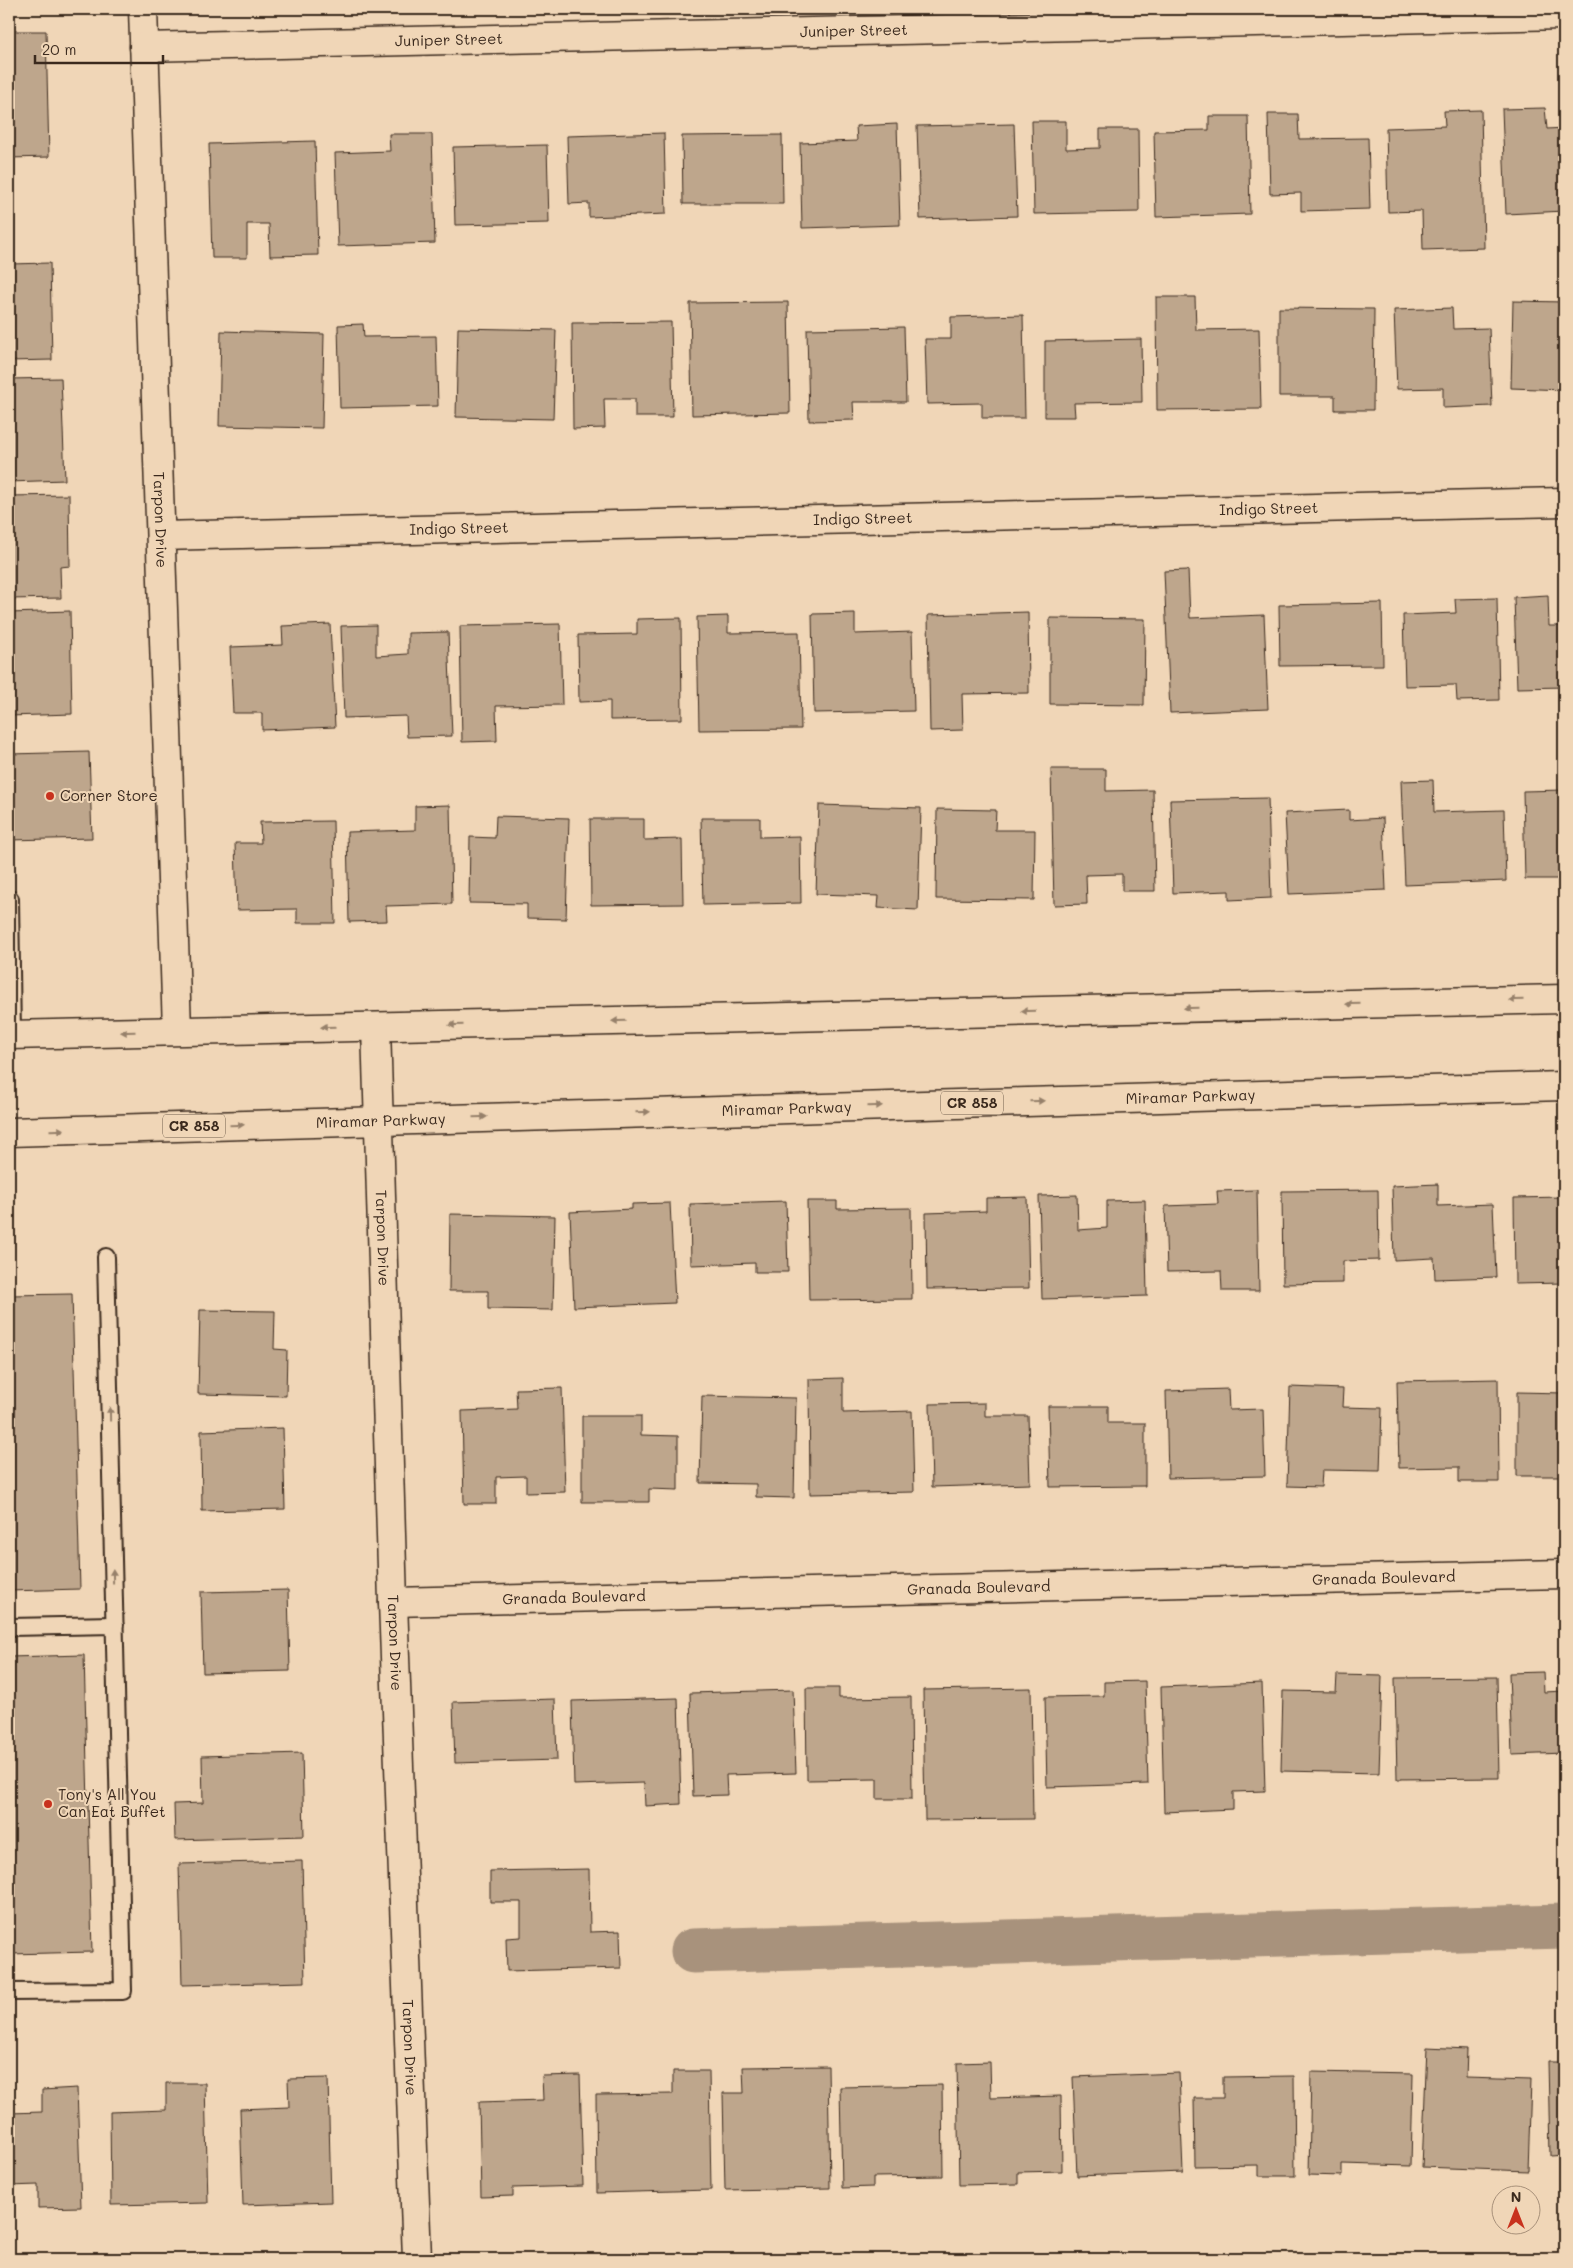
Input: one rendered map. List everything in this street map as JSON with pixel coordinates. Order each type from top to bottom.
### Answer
[{"type":"street","name":"Tarpon Drive","points":[[143,9],[177,1030]]},
{"type":"street","name":"Juniper Street","points":[[144,47],[1564,15]]},
{"type":"street","name":"Indigo Street","points":[[162,536],[1564,502]]},
{"type":"street","points":[[10,1035],[1564,999]]},
{"type":"street","name":"Tarpon Drive","points":[[376,1027],[393,1602],[417,2259]]},
{"type":"street","name":"Miramar Parkway","points":[[9,1132],[1564,1086]]},
{"type":"street","name":"Granada Boulevard","points":[[393,1602],[1564,1574]]},
{"type":"lane","points":[[10,899],[10,1035]]},
{"type":"lane","points":[[9,1992],[123,1991],[106,1257]]},
{"type":"lane","points":[[9,1627],[115,1625]]},
{"type":"building","points":[[9,31],[46,31],[49,157],[9,158]]},
{"type":"building","points":[[1545,108],[1547,129],[1564,128],[1564,211],[1506,214],[1502,109]]},
{"type":"building","points":[[1481,110],[1484,248],[1423,250],[1422,211],[1388,212],[1386,128],[1445,126],[1444,111]]},
{"type":"building","points":[[1268,114],[1298,114],[1299,139],[1368,138],[1370,209],[1301,211],[1301,193],[1270,194]]},
{"type":"building","points":[[1209,116],[1248,116],[1250,214],[1156,217],[1154,131],[1209,130]]},
{"type":"building","points":[[1032,121],[1066,121],[1066,149],[1100,148],[1100,129],[1138,129],[1139,212],[1034,214]]},
{"type":"building","points":[[897,124],[900,225],[802,228],[800,143],[857,141],[856,126]]},
{"type":"building","points":[[1014,124],[1017,216],[920,219],[917,126]]},
{"type":"building","points":[[664,133],[666,214],[589,217],[589,203],[569,204],[567,136]]},
{"type":"building","points":[[389,134],[432,134],[435,243],[338,246],[335,153],[390,151]]},
{"type":"building","points":[[782,135],[783,204],[683,204],[682,136]]},
{"type":"building","points":[[315,141],[318,255],[270,256],[269,224],[247,224],[247,258],[212,258],[209,144]]},
{"type":"building","points":[[547,145],[549,223],[455,225],[453,147]]},
{"type":"building","points":[[50,263],[52,360],[9,361],[9,264]]},
{"type":"building","points":[[1156,297],[1195,297],[1196,330],[1259,329],[1261,409],[1157,410]]},
{"type":"building","points":[[1513,301],[1564,302],[1564,390],[1511,388]]},
{"type":"building","points":[[788,302],[790,413],[692,415],[690,303]]},
{"type":"building","points":[[1279,308],[1374,309],[1373,410],[1335,410],[1335,396],[1279,396]]},
{"type":"building","points":[[1452,308],[1453,329],[1489,328],[1492,406],[1443,408],[1443,388],[1397,389],[1394,310]]},
{"type":"building","points":[[1023,315],[1025,418],[982,418],[982,403],[927,404],[925,339],[951,339],[951,317]]},
{"type":"building","points":[[671,322],[673,417],[635,417],[635,399],[604,399],[605,428],[573,429],[572,323]]},
{"type":"building","points":[[363,324],[364,337],[436,336],[438,406],[340,408],[338,325]]},
{"type":"building","points":[[904,327],[906,402],[853,402],[854,420],[809,421],[807,329]]},
{"type":"building","points":[[458,328],[556,330],[553,419],[456,417]]},
{"type":"building","points":[[221,331],[324,334],[322,428],[219,426]]},
{"type":"building","points":[[1141,339],[1142,402],[1074,403],[1075,417],[1045,417],[1045,341]]},
{"type":"building","points":[[61,378],[65,480],[9,482],[9,379]]},
{"type":"building","points":[[69,495],[70,566],[60,567],[61,598],[9,599],[9,496]]},
{"type":"building","points":[[1188,570],[1190,618],[1264,615],[1268,709],[1170,713],[1164,571]]},
{"type":"building","points":[[1548,595],[1549,626],[1564,626],[1564,687],[1517,688],[1514,597]]},
{"type":"building","points":[[1497,598],[1499,700],[1457,701],[1456,685],[1405,686],[1403,615],[1456,613],[1455,599]]},
{"type":"building","points":[[1382,603],[1383,665],[1280,666],[1279,605]]},
{"type":"building","points":[[70,611],[72,714],[9,716],[9,613]]},
{"type":"building","points":[[1028,612],[1029,693],[962,694],[963,730],[930,731],[928,615]]},
{"type":"building","points":[[855,613],[855,634],[912,632],[914,711],[814,713],[812,614]]},
{"type":"building","points":[[728,616],[728,633],[799,632],[801,729],[699,730],[697,617]]},
{"type":"building","points":[[681,618],[682,719],[610,720],[610,701],[579,702],[578,635],[637,634],[637,619]]},
{"type":"building","points":[[1050,618],[1145,619],[1144,705],[1050,704]]},
{"type":"building","points":[[330,624],[335,727],[262,730],[262,713],[233,713],[230,647],[283,645],[282,626]]},
{"type":"building","points":[[560,624],[562,705],[496,706],[497,741],[462,742],[460,626]]},
{"type":"building","points":[[376,625],[376,656],[408,654],[408,633],[448,632],[452,736],[407,737],[406,716],[344,718],[341,626]]},
{"type":"building","name":"Corner Store","points":[[89,752],[92,838],[9,840],[9,754]]},
{"type":"building","points":[[1051,769],[1106,769],[1106,791],[1153,790],[1155,891],[1122,891],[1122,874],[1086,875],[1087,904],[1054,905]]},
{"type":"building","points":[[1433,780],[1434,812],[1504,810],[1506,881],[1405,885],[1401,781]]},
{"type":"building","points":[[1564,790],[1564,879],[1525,879],[1523,791]]},
{"type":"building","points":[[1268,798],[1271,898],[1229,900],[1229,891],[1173,893],[1170,800]]},
{"type":"building","points":[[450,805],[452,904],[386,906],[387,921],[349,922],[347,832],[415,830],[415,806]]},
{"type":"building","points":[[819,805],[921,808],[918,910],[878,908],[879,896],[816,894]]},
{"type":"building","points":[[937,809],[996,810],[995,830],[1035,830],[1034,900],[936,899]]},
{"type":"building","points":[[1349,810],[1349,820],[1383,818],[1386,890],[1289,894],[1285,813]]},
{"type":"building","points":[[496,816],[569,818],[566,919],[527,918],[527,904],[469,903],[470,837],[495,838]]},
{"type":"building","points":[[701,818],[760,818],[760,837],[800,836],[801,903],[703,905]]},
{"type":"building","points":[[590,819],[644,819],[644,840],[682,839],[683,904],[591,905]]},
{"type":"building","points":[[333,821],[335,923],[297,923],[297,909],[237,910],[235,843],[261,843],[260,822]]},
{"type":"building","points":[[1438,1184],[1438,1206],[1493,1204],[1496,1277],[1435,1279],[1434,1258],[1394,1260],[1392,1186]]},
{"type":"building","points":[[1257,1190],[1259,1291],[1222,1291],[1221,1271],[1167,1272],[1165,1206],[1218,1204],[1217,1191]]},
{"type":"building","points":[[1378,1190],[1379,1260],[1343,1261],[1343,1283],[1283,1284],[1282,1191]]},
{"type":"building","points":[[1077,1195],[1078,1230],[1107,1228],[1107,1201],[1145,1200],[1147,1296],[1042,1299],[1039,1196]]},
{"type":"building","points":[[1027,1197],[1029,1288],[927,1289],[926,1213],[986,1211],[986,1198]]},
{"type":"building","points":[[1564,1197],[1564,1283],[1515,1284],[1514,1198]]},
{"type":"building","points":[[786,1201],[788,1272],[755,1272],[755,1263],[691,1265],[690,1204]]},
{"type":"building","points":[[807,1201],[837,1201],[837,1209],[911,1208],[912,1299],[809,1300]]},
{"type":"building","points":[[670,1203],[675,1303],[574,1307],[570,1212],[632,1209],[632,1204]]},
{"type":"building","points":[[450,1214],[555,1216],[553,1310],[488,1309],[488,1291],[449,1291]]},
{"type":"building","points":[[72,1294],[80,1589],[9,1591],[9,1295]]},
{"type":"building","points":[[200,1310],[275,1311],[274,1349],[287,1350],[286,1396],[198,1394]]},
{"type":"building","points":[[843,1378],[843,1413],[912,1411],[914,1492],[810,1494],[809,1379]]},
{"type":"building","points":[[1498,1379],[1499,1482],[1459,1482],[1459,1467],[1399,1468],[1397,1381]]},
{"type":"building","points":[[1290,1387],[1343,1389],[1342,1407],[1382,1408],[1380,1471],[1322,1470],[1321,1487],[1287,1486]]},
{"type":"building","points":[[562,1388],[565,1492],[526,1493],[526,1476],[496,1477],[496,1504],[464,1504],[462,1411],[517,1409],[516,1389]]},
{"type":"building","points":[[1228,1389],[1229,1410],[1263,1409],[1265,1476],[1168,1478],[1166,1391]]},
{"type":"building","points":[[1517,1392],[1564,1393],[1564,1476],[1517,1476]]},
{"type":"building","points":[[702,1396],[796,1398],[794,1498],[756,1497],[756,1484],[700,1483]]},
{"type":"building","points":[[985,1403],[985,1416],[1028,1416],[1030,1484],[932,1487],[930,1404]]},
{"type":"building","points":[[1048,1406],[1108,1406],[1108,1423],[1145,1423],[1145,1486],[1050,1487]]},
{"type":"building","points":[[582,1416],[641,1416],[641,1435],[678,1436],[678,1490],[649,1489],[649,1502],[582,1502]]},
{"type":"building","points":[[283,1428],[285,1509],[202,1511],[201,1431]]},
{"type":"building","points":[[288,1590],[290,1671],[203,1673],[201,1592]]},
{"type":"building","name":"Tony's All You Can Eat Buffet","points":[[84,1655],[92,1952],[9,1954],[9,1657]]},
{"type":"building","points":[[1543,1672],[1544,1692],[1564,1691],[1564,1753],[1512,1755],[1509,1673]]},
{"type":"building","points":[[1337,1675],[1382,1676],[1379,1773],[1281,1771],[1283,1691],[1336,1692]]},
{"type":"building","points":[[1497,1677],[1499,1778],[1397,1779],[1395,1678]]},
{"type":"building","points":[[1145,1681],[1148,1784],[1047,1787],[1045,1697],[1104,1696],[1104,1682]]},
{"type":"building","points":[[1262,1683],[1265,1791],[1233,1792],[1233,1809],[1164,1812],[1161,1687]]},
{"type":"building","points":[[806,1688],[839,1688],[839,1698],[911,1697],[912,1799],[877,1799],[877,1779],[807,1780]]},
{"type":"building","points":[[1031,1688],[1033,1819],[925,1820],[923,1690]]},
{"type":"building","points":[[793,1690],[796,1773],[726,1775],[727,1795],[693,1796],[690,1693]]},
{"type":"building","points":[[678,1698],[681,1804],[645,1806],[644,1783],[574,1785],[572,1701]]},
{"type":"building","points":[[555,1699],[557,1760],[455,1763],[453,1702]]},
{"type":"building","points":[[302,1753],[304,1836],[175,1840],[174,1804],[203,1803],[202,1756]]},
{"type":"building","points":[[302,1861],[305,1982],[182,1985],[179,1864]]},
{"type":"building","points":[[589,1869],[590,1932],[620,1931],[621,1968],[507,1971],[506,1938],[521,1937],[521,1902],[490,1902],[490,1871]]},
{"type":"building","points":[[1427,2047],[1467,2049],[1466,2078],[1531,2080],[1528,2171],[1422,2167]]},
{"type":"building","points":[[1548,2061],[1564,2061],[1564,2155],[1550,2156]]},
{"type":"building","points":[[990,2062],[991,2098],[1061,2096],[1062,2171],[1018,2172],[1018,2184],[959,2185],[957,2063]]},
{"type":"building","points":[[828,2066],[830,2188],[725,2190],[723,2093],[744,2093],[743,2067]]},
{"type":"building","points":[[673,2071],[709,2071],[711,2190],[597,2193],[596,2095],[673,2094]]},
{"type":"building","points":[[1311,2072],[1413,2074],[1411,2166],[1342,2164],[1342,2176],[1309,2175]]},
{"type":"building","points":[[1179,2073],[1183,2172],[1077,2176],[1073,2077]]},
{"type":"building","points":[[580,2075],[583,2186],[513,2188],[513,2196],[481,2197],[479,2102],[543,2100],[542,2076]]},
{"type":"building","points":[[1294,2076],[1295,2176],[1259,2176],[1259,2165],[1195,2166],[1194,2098],[1223,2098],[1223,2077]]},
{"type":"building","points":[[328,2078],[331,2202],[243,2205],[240,2109],[289,2107],[288,2079]]},
{"type":"building","points":[[166,2083],[205,2083],[208,2203],[111,2205],[110,2112],[166,2110]]},
{"type":"building","points":[[942,2085],[943,2176],[873,2177],[873,2187],[842,2188],[840,2087]]},
{"type":"building","points":[[77,2088],[81,2207],[38,2208],[38,2185],[9,2186],[9,2113],[42,2112],[42,2090]]},
{"type":"waterway","points":[[693,1951],[1564,1926]]},
{"type":"place","name":"Corner Store","points":[[50,796]]},
{"type":"place","name":"Tony's All You Can Eat Buffet","points":[[48,1804]]}]
